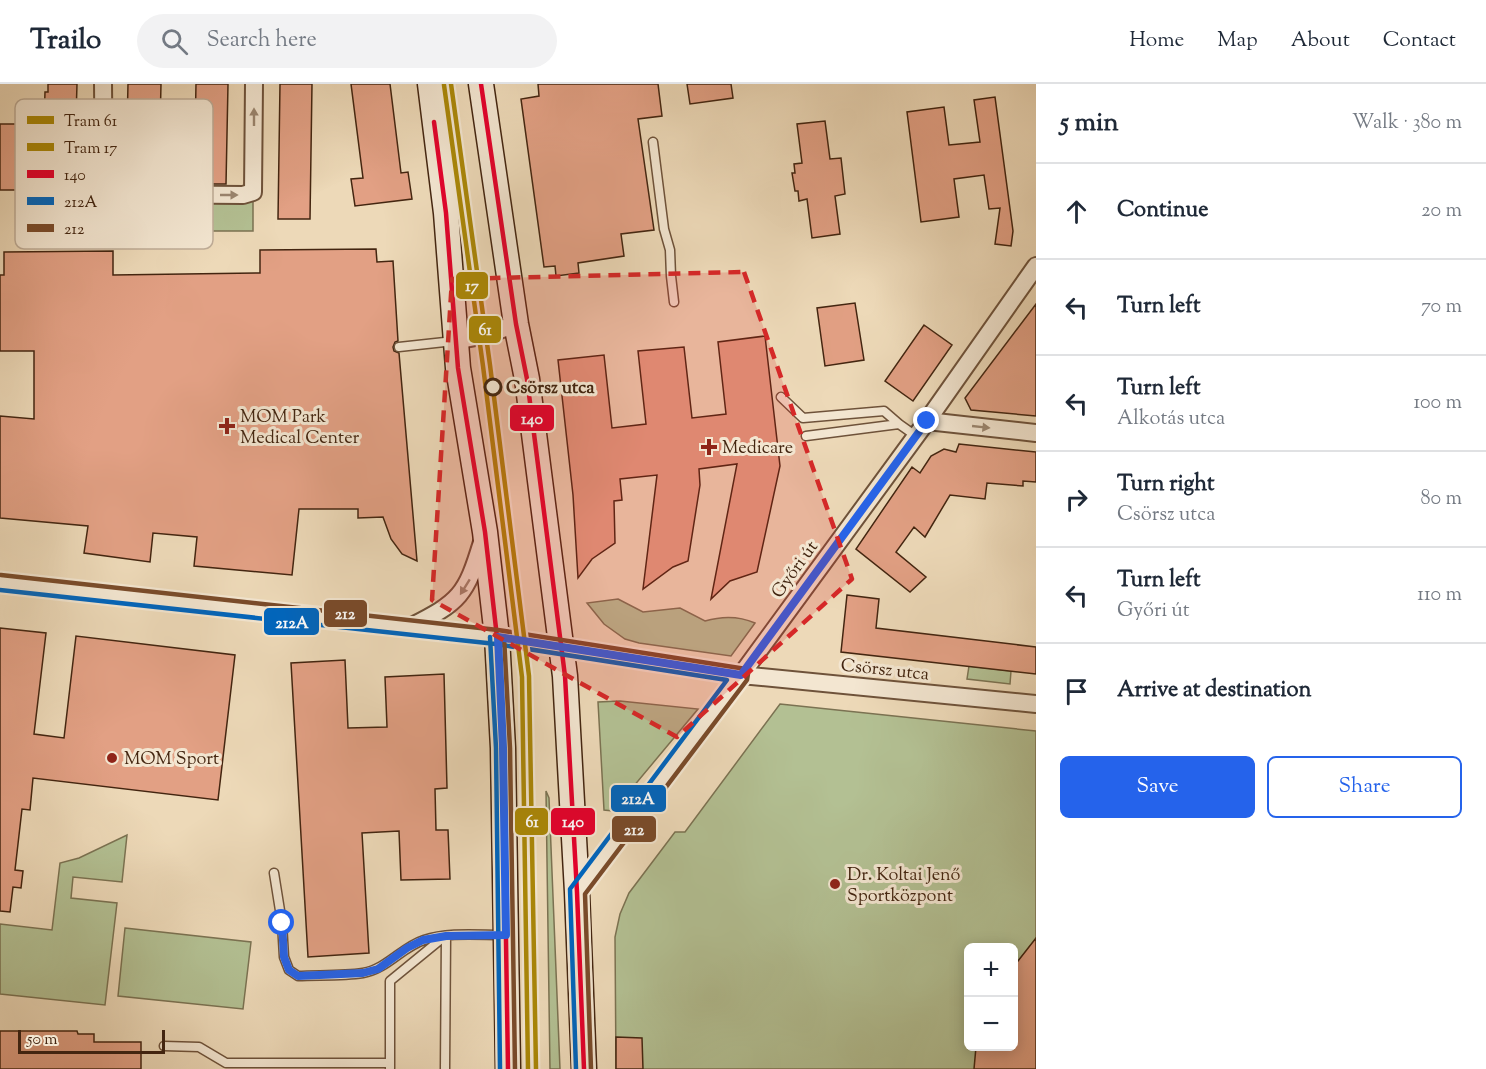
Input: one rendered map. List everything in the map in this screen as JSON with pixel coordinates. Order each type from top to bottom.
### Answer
[{"type":"main road","points":[[430,84],[446,213],[455,341],[485,532],[498,637],[503,748],[508,1069]]},
{"type":"main road","points":[[481,84],[516,324],[527,379],[561,647],[577,892],[584,1069]]},
{"type":"street","points":[[103,84],[103,99]]},
{"type":"street","points":[[213,195],[243,195],[253,192],[254,84]]},
{"type":"street","name":"Győri út","points":[[577,892],[741,675],[927,421],[1036,266]]},
{"type":"street","points":[[455,341],[486,335],[516,324]]},
{"type":"street","points":[[927,421],[1036,432]]},
{"type":"street","points":[[410,627],[440,612],[463,592],[472,575],[485,532]]},
{"type":"street","name":"Csörsz utca","points":[[0,582],[498,637],[741,675],[1036,704]]},
{"type":"lane","points":[[653,142],[664,229],[670,250],[674,302]]},
{"type":"lane","points":[[399,348],[455,341]]},
{"type":"lane","points":[[781,397],[803,418],[884,411],[916,436]]},
{"type":"lane","points":[[806,436],[899,424]]},
{"type":"lane","points":[[274,873],[282,923],[284,957],[289,970],[298,976],[363,973],[378,969],[407,948],[423,940],[446,936],[506,935]]},
{"type":"lane","points":[[164,1046],[198,1047],[226,1063],[390,1066],[390,981],[446,936]]},
{"type":"lane","points":[[445,1069],[446,936]]},
{"type":"highlighted area","points":[[744,272],[852,579],[677,737],[432,600],[452,279]]},
{"type":"green space","points":[[213,197],[253,197],[253,231],[213,231]]},
{"type":"green space","points":[[618,599],[643,612],[680,608],[705,621],[730,618],[755,623],[731,656],[639,643],[625,639],[604,624],[587,603]]},
{"type":"green space","points":[[969,666],[1011,671],[1010,684],[967,679]]},
{"type":"green space","points":[[620,701],[698,709],[613,811],[604,810],[598,702]]},
{"type":"green space","name":"Dr. Koltai Jenő Sportközpont","points":[[780,704],[1036,731],[1036,1069],[616,1069],[615,937],[620,914],[629,893],[675,832],[685,832]]},
{"type":"green space","points":[[546,791],[549,798],[560,1069],[550,1069]]},
{"type":"green space","points":[[127,835],[122,882],[73,877],[71,898],[117,903],[105,1005],[0,994],[0,924],[52,930],[60,863],[79,858]]},
{"type":"green space","points":[[125,928],[251,942],[243,1009],[118,996]]},
{"type":"building","points":[[48,84],[77,84],[77,99],[45,99],[45,92],[48,92]]},
{"type":"building","points":[[128,84],[161,84],[161,99],[128,99]]},
{"type":"building","points":[[196,84],[228,84],[226,184],[213,184],[213,99],[196,99]]},
{"type":"building","points":[[280,84],[312,84],[310,219],[278,219]]},
{"type":"building","points":[[351,84],[390,84],[401,173],[408,172],[412,199],[355,206],[351,179],[363,178]]},
{"type":"building","points":[[538,84],[658,84],[662,116],[638,119],[654,230],[621,234],[624,256],[578,263],[579,273],[556,276],[555,266],[544,267],[521,99],[539,96]]},
{"type":"building","points":[[687,84],[731,84],[733,98],[690,104]]},
{"type":"building","points":[[995,97],[1013,231],[1011,246],[995,244],[1000,208],[989,209],[984,175],[954,179],[959,217],[921,222],[907,112],[944,107],[949,145],[980,142],[974,100]]},
{"type":"building","points":[[825,121],[830,159],[841,158],[845,194],[835,196],[840,234],[812,238],[807,199],[799,201],[792,173],[795,173],[794,164],[802,163],[797,124]]},
{"type":"building","points":[[0,124],[15,124],[15,190],[0,190]]},
{"type":"building","points":[[376,249],[377,262],[393,261],[398,341],[393,347],[394,351],[399,353],[417,561],[402,554],[391,539],[383,517],[358,518],[358,509],[299,509],[292,575],[194,566],[197,537],[153,533],[150,562],[84,553],[88,526],[0,518],[0,416],[34,419],[34,351],[0,351],[0,275],[4,275],[4,252],[113,251],[113,275],[260,273],[260,250]]},
{"type":"building","points":[[855,303],[864,360],[825,366],[817,308]]},
{"type":"building","points":[[1036,304],[1036,416],[971,410],[965,398]]},
{"type":"building","points":[[924,325],[952,345],[913,401],[885,381]]},
{"type":"building","points":[[765,336],[780,466],[757,572],[730,581],[711,599],[737,464],[699,469],[700,485],[688,561],[673,567],[643,589],[657,475],[620,479],[622,500],[614,501],[615,543],[592,559],[578,578],[573,495],[558,360],[604,355],[612,428],[646,424],[638,351],[684,347],[692,418],[726,414],[718,342]]},
{"type":"building","points":[[959,444],[1036,452],[1036,482],[1023,481],[1023,486],[987,483],[985,499],[950,495],[925,537],[914,527],[896,552],[926,577],[910,592],[856,549],[912,467],[920,473],[931,456],[944,449],[956,452]]},
{"type":"building","points":[[847,595],[879,599],[876,628],[1036,647],[1036,674],[841,652]]},
{"type":"building","name":"MOM Sport","points":[[0,628],[46,633],[34,734],[64,738],[76,636],[235,655],[218,800],[33,778],[30,810],[22,809],[15,870],[23,871],[21,888],[13,887],[10,912],[0,911]]},
{"type":"building","points":[[345,660],[348,728],[387,727],[385,677],[444,674],[447,788],[435,789],[436,830],[448,830],[450,879],[401,880],[399,831],[362,833],[369,953],[308,957],[291,663]]},
{"type":"building","points":[[1036,938],[1036,1069],[974,1069],[976,1051],[1018,1051],[1018,961]]},
{"type":"building","points":[[0,1031],[77,1031],[78,1034],[94,1034],[94,1042],[141,1042],[141,1069],[0,1069]]},
{"type":"building","points":[[616,1037],[642,1038],[643,1069],[616,1069]]},
{"type":"tram line","name":"61","points":[[451,84],[490,365],[529,676],[536,1069]]},
{"type":"tram line","name":"17","points":[[444,85],[483,366],[522,677],[528,1069]]},
{"type":"transit line","name":"140","points":[[481,84],[516,324],[527,379],[565,676],[584,1069]]},
{"type":"transit line","name":"140","points":[[434,122],[446,213],[458,368],[485,532],[497,637],[503,748],[508,1069]]},
{"type":"transit line","name":"212","points":[[1,575],[498,630],[746,669],[747,680],[585,894],[591,1069]]},
{"type":"transit line","name":"212A","points":[[0,590],[496,644],[727,680],[570,889],[576,1069]]},
{"type":"transit line","name":"212A","points":[[490,637],[496,748],[500,1069]]},
{"type":"transit line","name":"212","points":[[504,637],[510,748],[515,1069]]},
{"type":"place","name":"Csörsz utca","points":[[493,387]]},
{"type":"place","name":"MOM Park Medical Center","points":[[227,426]]},
{"type":"place","name":"Medicare","points":[[709,447]]},
{"type":"place","name":"MOM Sport","points":[[112,758]]},
{"type":"place","name":"Dr. Koltai Jenő Sportközpont","points":[[835,884]]},
{"type":"route","points":[[282,923],[284,957],[289,970],[298,976],[363,973],[378,969],[407,948],[423,940],[446,936],[506,935],[503,748],[498,637],[741,675],[927,421]]}]
